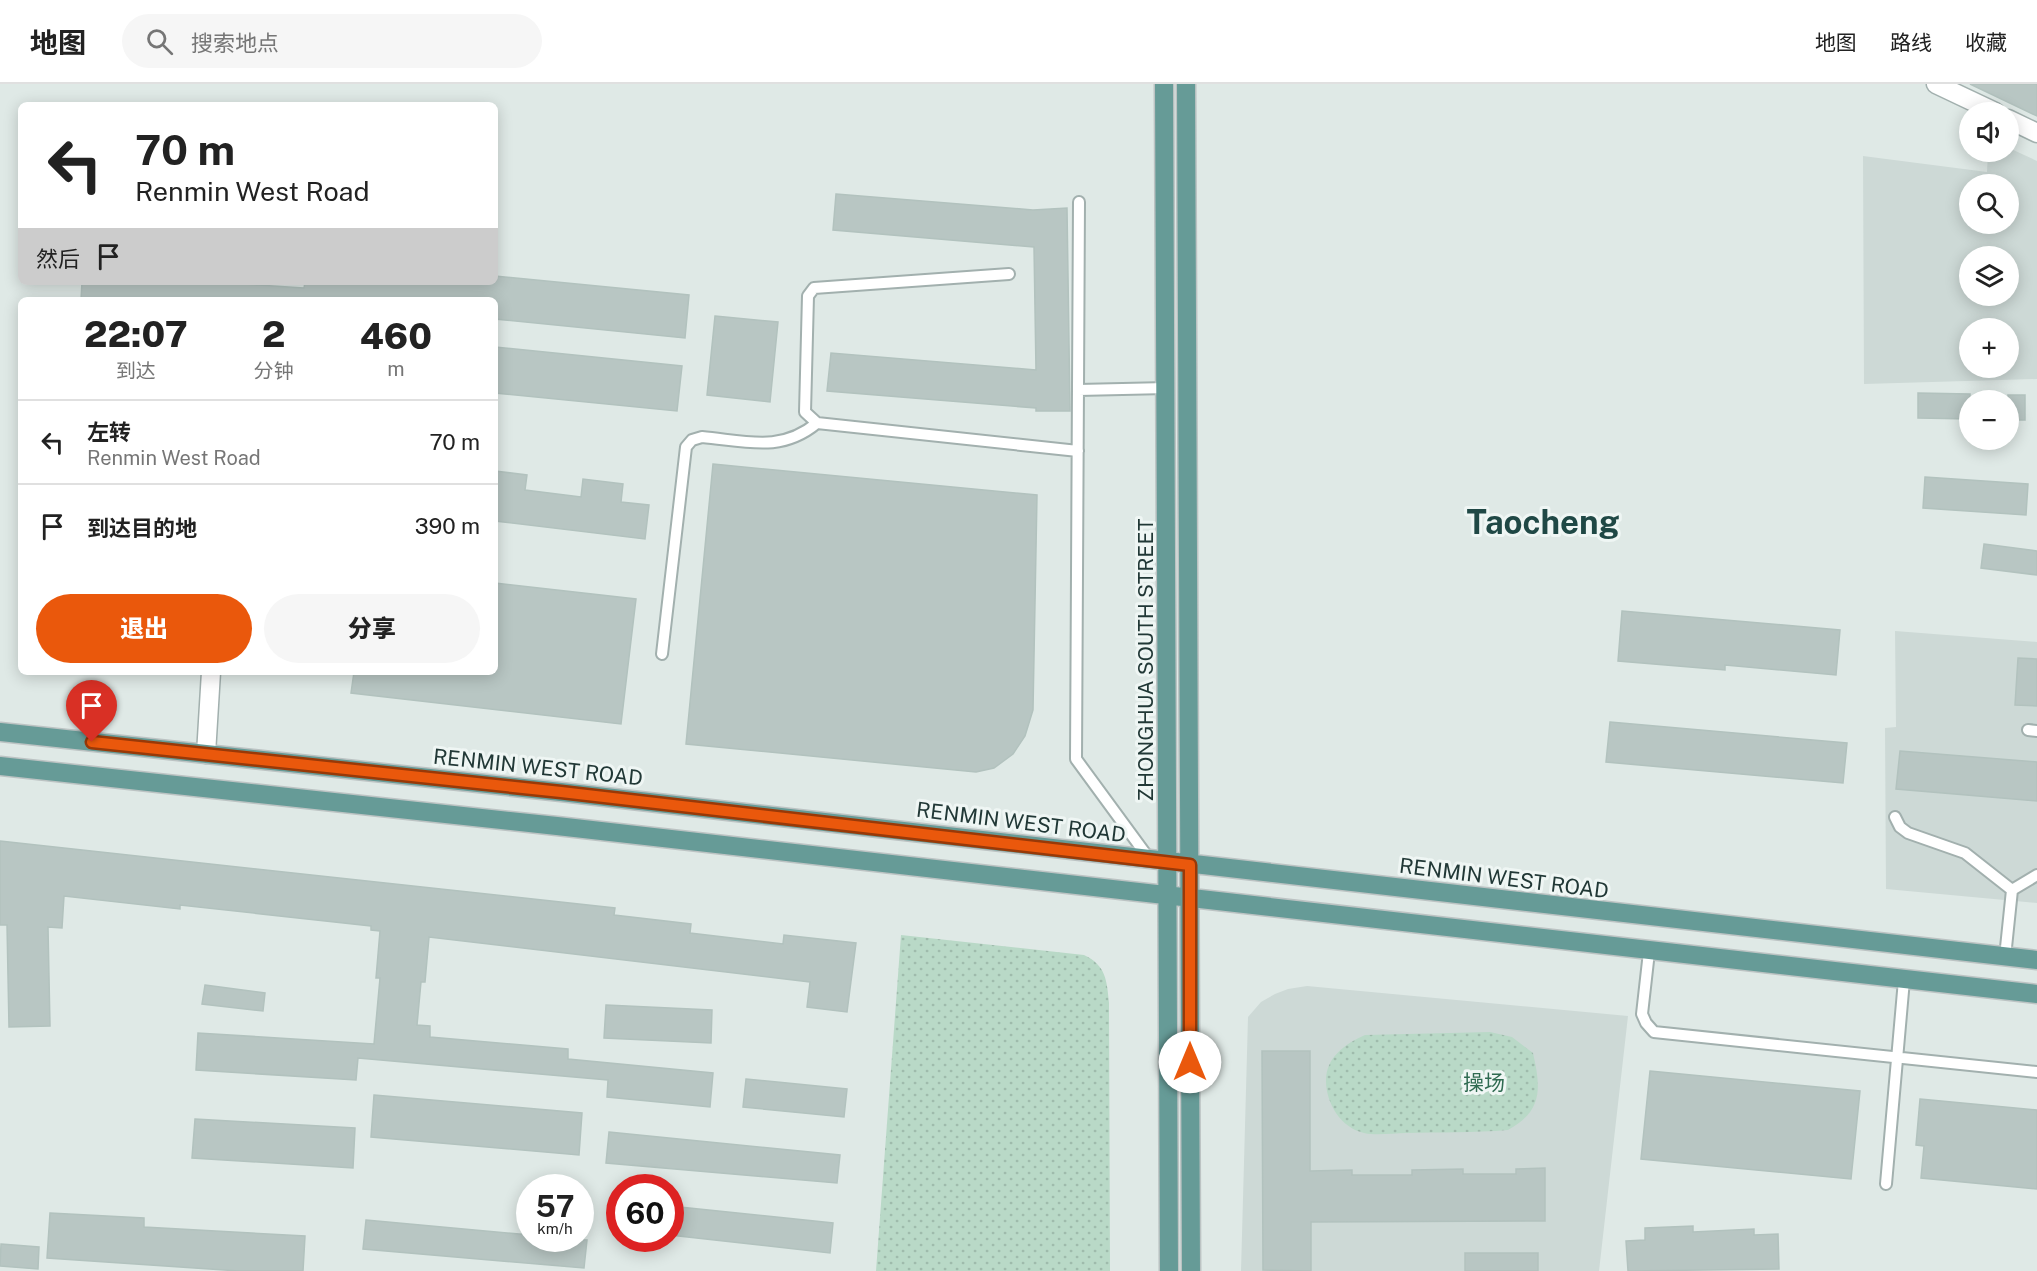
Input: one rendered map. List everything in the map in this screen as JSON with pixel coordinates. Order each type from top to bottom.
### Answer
[{"type":"main road","name":"ZHONGHUA SOUTH STREET","points":[[1164,84],[1167,388],[1159,861],[1168,896],[1168,1271]]},
{"type":"main road","points":[[1186,84],[1191,1271]]},
{"type":"main road","name":"RENMIN WEST ROAD","points":[[0,732],[2037,960]]},
{"type":"main road","points":[[0,766],[557,825],[1649,952],[2037,994]]},
{"type":"street","points":[[1936,84],[1974,102]]},
{"type":"street","points":[[2019,124],[2037,133]]},
{"type":"street","points":[[206,754],[211,675]]},
{"type":"lane","points":[[1079,202],[1076,759],[1159,861]]},
{"type":"lane","points":[[1010,274],[814,288],[808,296],[805,412],[817,423],[1078,452]]},
{"type":"lane","points":[[1078,390],[1167,388]]},
{"type":"lane","points":[[662,654],[686,447],[692,440],[702,437],[779,443],[800,437],[817,423]]},
{"type":"lane","points":[[1895,817],[1908,833],[1965,853],[2012,890]]},
{"type":"lane","points":[[2012,890],[2037,875]]},
{"type":"lane","points":[[2005,957],[2012,890]]},
{"type":"lane","points":[[1649,952],[1642,1014],[1654,1032],[2037,1072]]},
{"type":"lane","points":[[1886,1184],[1904,980]]},
{"type":"shaded area","points":[[2019,153],[2037,161],[2037,379],[1864,384],[1863,156],[1987,172],[1988,162],[2019,162]]},
{"type":"shaded area","points":[[1895,631],[2037,642],[2037,903],[1886,889],[1885,728],[1896,727]]},
{"type":"shaded area","points":[[1307,986],[1628,1016],[1599,1271],[1241,1271],[1248,1017],[1261,1002],[1275,994]]},
{"type":"green space","points":[[901,935],[1084,955],[1101,969],[1106,981],[1109,1003],[1110,1271],[876,1271]]},
{"type":"green space","name":"操场","points":[[1490,1032],[1512,1037],[1533,1053],[1536,1066],[1537,1098],[1528,1115],[1508,1130],[1369,1134],[1348,1126],[1332,1106],[1326,1081],[1329,1065],[1344,1047],[1365,1035]]},
{"type":"building","points":[[1970,84],[2037,84],[2037,116],[2019,107],[2019,102],[2008,102]]},
{"type":"building","points":[[836,194],[1033,210],[1067,208],[1070,411],[1036,411],[1036,408],[827,391],[831,353],[1036,370],[1034,247],[833,230]]},
{"type":"building","points":[[498,276],[689,295],[685,338],[498,319],[498,297],[81,297],[82,285],[258,285],[304,288],[304,285],[498,285]]},
{"type":"building","points":[[715,316],[778,322],[770,402],[707,395]]},
{"type":"building","points":[[498,347],[682,366],[677,411],[498,393]]},
{"type":"building","points":[[1918,393],[1959,394],[1959,419],[1918,418]]},
{"type":"building","points":[[2019,395],[2025,395],[2025,420],[2019,420]]},
{"type":"building","points":[[713,464],[1037,495],[1033,710],[1025,736],[1013,754],[994,768],[976,772],[686,744]]},
{"type":"building","points":[[498,471],[527,475],[525,490],[581,497],[583,479],[623,484],[621,502],[649,505],[645,539],[498,521]]},
{"type":"building","points":[[1925,477],[2028,484],[2026,515],[1923,508]]},
{"type":"building","points":[[1984,544],[2037,551],[2037,575],[1981,568]]},
{"type":"building","points":[[498,583],[636,599],[621,724],[351,693],[354,675],[498,675]]},
{"type":"building","points":[[1622,611],[1840,630],[1836,675],[1725,665],[1725,670],[1618,661]]},
{"type":"building","points":[[2018,658],[2037,659],[2037,706],[2015,705]]},
{"type":"building","points":[[1610,722],[1847,743],[1843,783],[1606,762]]},
{"type":"building","points":[[1900,751],[2037,762],[2037,801],[1896,789]]},
{"type":"building","points":[[0,841],[615,908],[614,915],[691,924],[690,933],[783,944],[784,935],[856,943],[847,1012],[807,1007],[810,982],[429,937],[425,982],[421,982],[417,1025],[430,1026],[430,1037],[568,1049],[568,1059],[713,1073],[710,1107],[607,1097],[608,1080],[358,1058],[356,1080],[196,1070],[198,1033],[374,1044],[380,978],[376,978],[380,931],[371,930],[371,926],[180,905],[180,909],[64,896],[62,928],[48,927],[50,1026],[9,1027],[7,925],[0,925]]},
{"type":"building","points":[[205,985],[265,993],[263,1011],[202,1004]]},
{"type":"building","points":[[606,1005],[712,1010],[711,1043],[604,1038]]},
{"type":"building","points":[[1262,1051],[1310,1051],[1310,1171],[1352,1170],[1352,1175],[1412,1175],[1412,1170],[1463,1169],[1463,1174],[1516,1174],[1516,1169],[1545,1168],[1545,1221],[1311,1222],[1311,1271],[1263,1270]]},
{"type":"building","points":[[1650,1071],[1860,1091],[1851,1179],[1641,1159]]},
{"type":"building","points":[[746,1079],[847,1089],[844,1117],[743,1107]]},
{"type":"building","points":[[374,1095],[582,1113],[579,1155],[371,1137]]},
{"type":"building","points":[[1920,1099],[2037,1110],[2037,1189],[1921,1178],[1924,1146],[1916,1145]]},
{"type":"building","points":[[195,1119],[355,1128],[353,1168],[192,1158]]},
{"type":"building","points":[[609,1132],[840,1155],[837,1183],[606,1163]]},
{"type":"building","points":[[684,1207],[833,1223],[830,1253],[684,1237]]},
{"type":"building","points":[[50,1213],[144,1218],[144,1227],[305,1236],[303,1271],[239,1271],[47,1258]]},
{"type":"building","points":[[366,1220],[516,1234],[516,1252],[586,1252],[584,1268],[363,1249]]},
{"type":"building","points":[[1693,1226],[1693,1232],[1754,1229],[1754,1235],[1778,1234],[1779,1269],[1628,1271],[1626,1241],[1645,1240],[1645,1228]]},
{"type":"building","points":[[1,1244],[39,1247],[38,1269],[0,1266]]},
{"type":"building","points":[[1465,1253],[1538,1253],[1538,1271],[1465,1271]]},
{"type":"district","name":"Taocheng","points":[[1543,522]]},
{"type":"route","points":[[92,742],[561,792],[1190,865],[1190,1062]]}]
